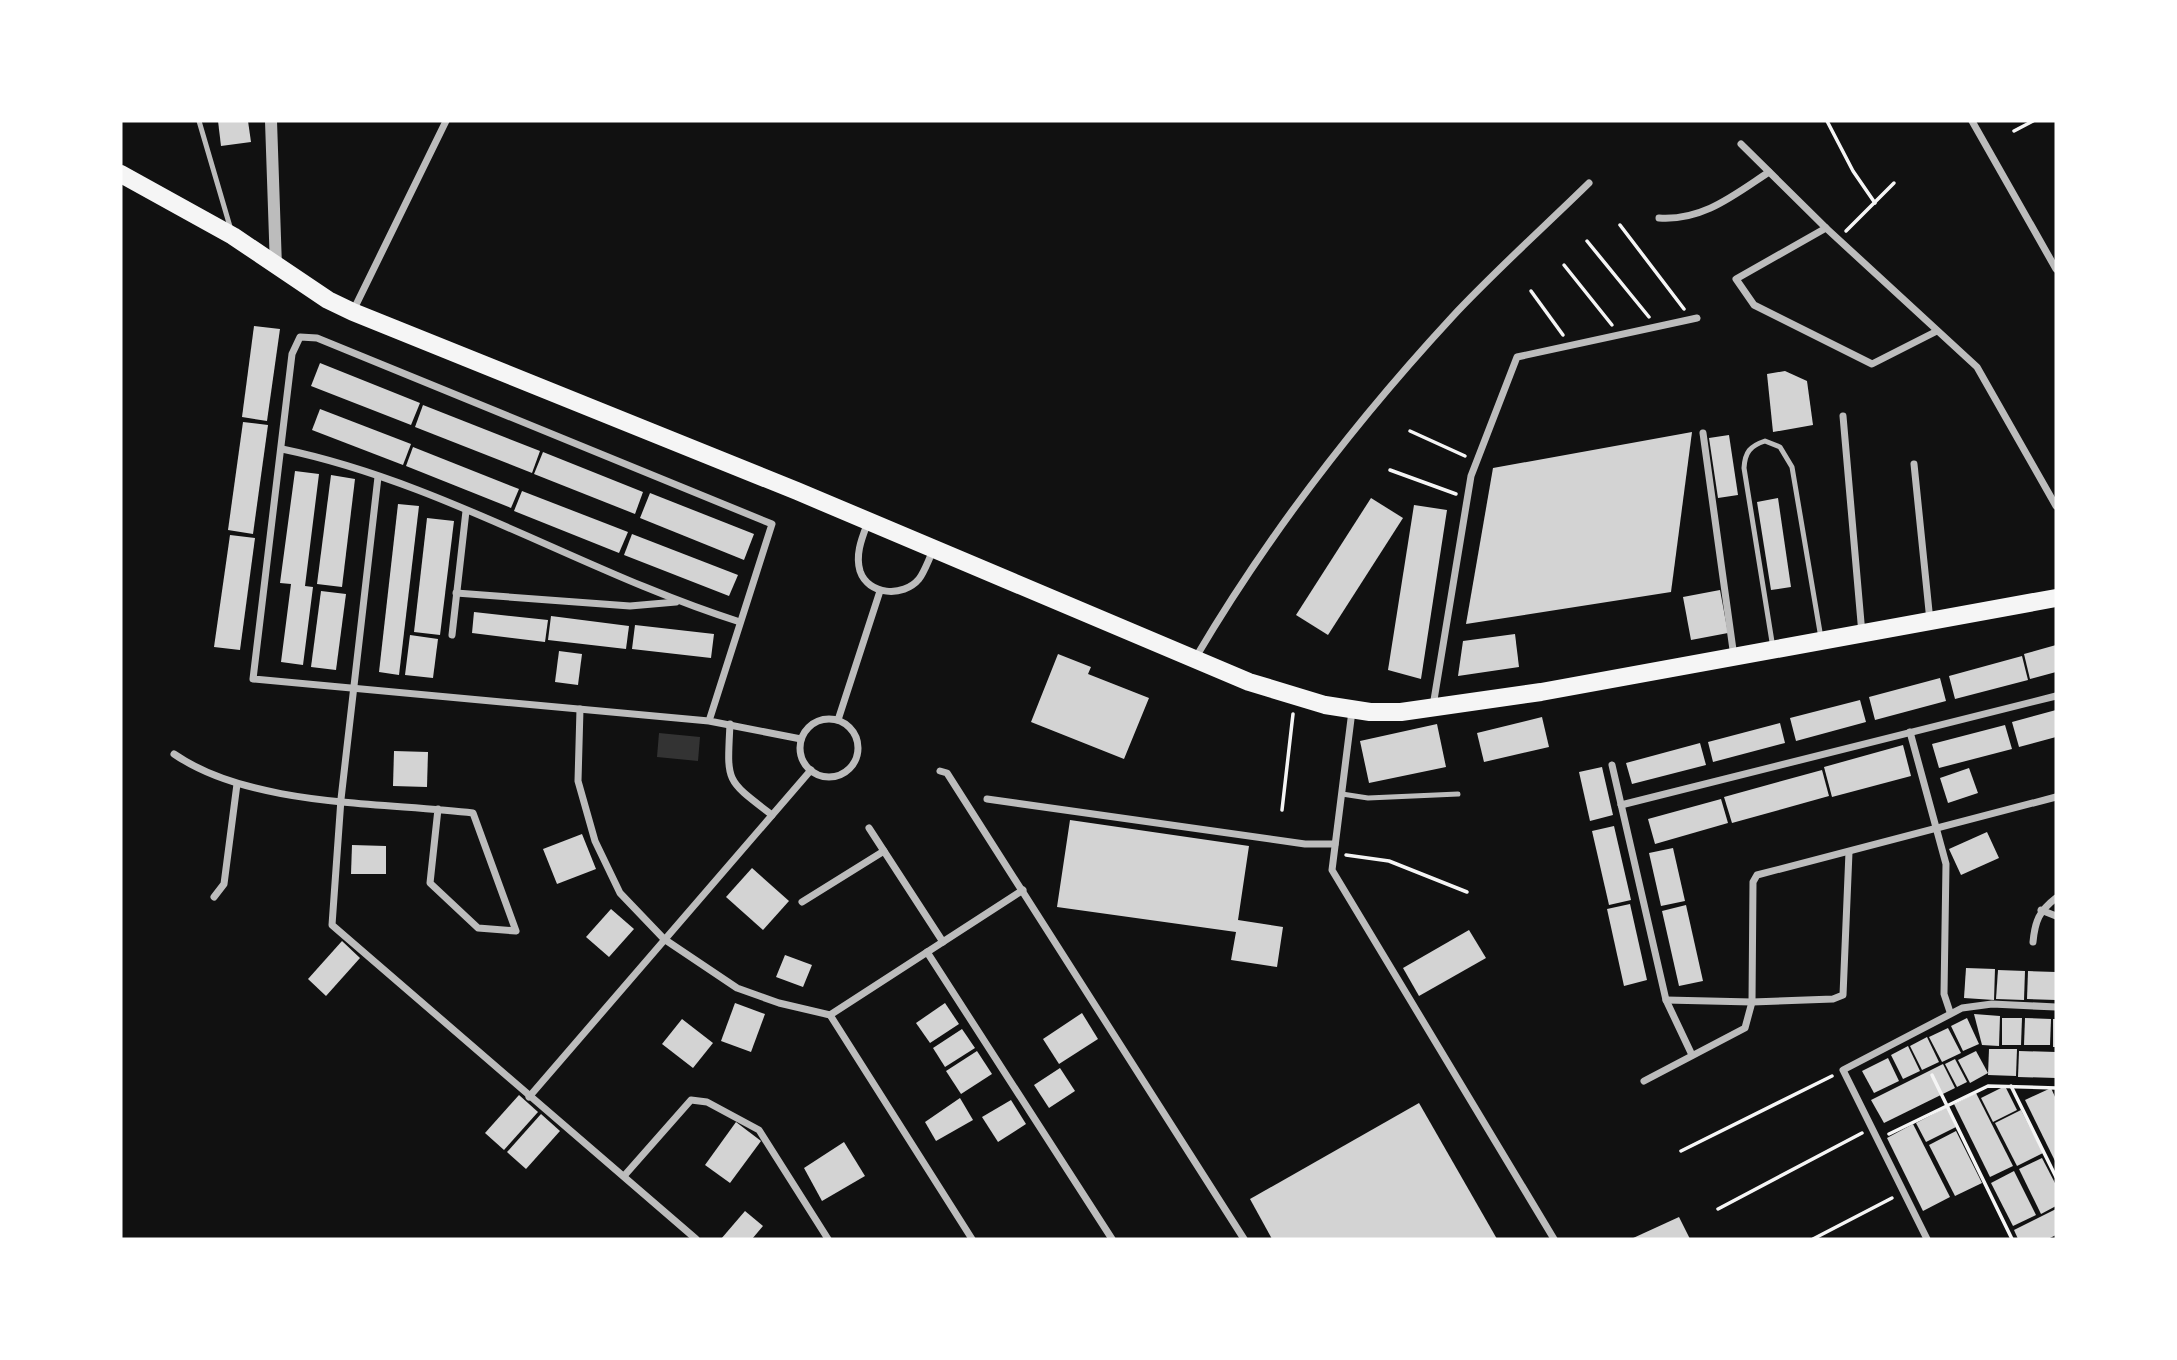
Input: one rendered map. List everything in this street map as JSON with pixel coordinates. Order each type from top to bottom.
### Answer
[{"type":"main road","points":[[121,174],[233,236],[276,267],[353,312],[1294,698],[1352,711],[1401,712],[1433,708],[1774,651],[2056,598]]},
{"type":"street","points":[[271,121],[276,267]]},
{"type":"street","points":[[353,312],[446,121]]},
{"type":"street","points":[[1972,121],[2056,269]]},
{"type":"street","points":[[1741,144],[1826,228],[1978,367],[2056,506]]},
{"type":"street","points":[[1659,218],[1692,217],[1719,205],[1769,172]]},
{"type":"street","points":[[1196,658],[1241,581],[1370,411],[1453,316],[1589,183]]},
{"type":"street","points":[[1826,228],[1736,279],[1754,305],[1871,364],[1937,331]]},
{"type":"street","points":[[1433,708],[1467,498],[1476,461],[1517,357],[1694,318]]},
{"type":"street","points":[[709,721],[772,524],[317,338],[300,337],[292,354],[253,679],[353,691],[709,721],[802,739]]},
{"type":"street","points":[[1843,416],[1862,635]]},
{"type":"street","points":[[1703,433],[1734,658]]},
{"type":"street","points":[[282,449],[320,457],[378,477],[466,511],[677,602],[740,622]]},
{"type":"street","points":[[1914,464],[1930,622]]},
{"type":"street","points":[[378,477],[341,799],[332,925],[695,1239]]},
{"type":"street","points":[[452,635],[466,511]]},
{"type":"street","points":[[868,522],[859,547],[860,570],[867,584],[880,591],[896,591],[919,579],[934,549]]},
{"type":"street","points":[[838,720],[880,591]]},
{"type":"street","points":[[456,593],[630,606],[677,602]]},
{"type":"street","points":[[1621,805],[2056,696]]},
{"type":"street","points":[[580,709],[578,781],[595,841],[620,893],[664,939],[737,988],[779,1003],[830,1015],[972,1239]]},
{"type":"street","points":[[1352,711],[1332,870],[1554,1239]]},
{"type":"street","points":[[825,719],[838,720],[855,733],[858,747],[855,761],[845,772],[831,777],[811,770],[802,756],[802,739],[813,724],[825,719]]},
{"type":"street","points":[[730,724],[728,761],[735,786],[772,815]]},
{"type":"street","points":[[1910,732],[1946,864],[1944,994],[1950,1012]]},
{"type":"street","points":[[174,754],[193,767],[237,784],[274,794],[341,799],[438,809],[473,813],[516,931],[478,928],[430,883],[438,809]]},
{"type":"street","points":[[1612,765],[1666,1000],[1692,1055]]},
{"type":"street","points":[[529,1097],[811,770]]},
{"type":"street","points":[[940,771],[947,773],[1244,1239]]},
{"type":"street","points":[[214,897],[223,884],[237,784]]},
{"type":"street","points":[[1644,1081],[1745,1028],[1752,1002],[1753,882],[1756,875],[2056,797]]},
{"type":"street","points":[[987,799],[1305,844],[1335,844]]},
{"type":"street","points":[[869,828],[943,942]]},
{"type":"street","points":[[802,902],[884,851]]},
{"type":"street","points":[[1666,1000],[1752,1002],[1833,999],[1843,995],[1849,852]]},
{"type":"street","points":[[830,1015],[1023,890]]},
{"type":"street","points":[[2033,942],[2034,923],[2041,910],[2056,898]]},
{"type":"street","points":[[2041,910],[2056,916]]},
{"type":"street","points":[[927,952],[1112,1239]]},
{"type":"street","points":[[1927,1239],[1843,1070],[1950,1012],[1992,1004],[2056,1007]]},
{"type":"street","points":[[624,1176],[691,1100],[707,1102],[759,1130],[828,1239]]},
{"type":"lane","points":[[199,121],[233,236]]},
{"type":"lane","points":[[1774,651],[1744,468],[1745,456],[1752,446],[1765,441],[1780,447],[1793,467],[1821,642]]},
{"type":"lane","points":[[1342,794],[1368,798],[1458,794]]},
{"type":"path","points":[[1827,121],[1853,171],[1875,203]]},
{"type":"path","points":[[2014,131],[2033,121]]},
{"type":"path","points":[[1839,238],[1894,183]]},
{"type":"path","points":[[1620,225],[1694,318]]},
{"type":"path","points":[[1587,241],[1657,327]]},
{"type":"path","points":[[1564,265],[1620,334]]},
{"type":"path","points":[[1531,291],[1571,345]]},
{"type":"path","points":[[1410,432],[1476,461]]},
{"type":"path","points":[[1390,470],[1467,498]]},
{"type":"path","points":[[1282,810],[1294,698]]},
{"type":"path","points":[[1335,853],[1389,861],[1467,892]]},
{"type":"path","points":[[1681,1151],[1843,1070]]},
{"type":"path","points":[[1932,1075],[2012,1239]]},
{"type":"path","points":[[1878,1140],[1988,1086],[2056,1088]]},
{"type":"path","points":[[2011,1086],[2056,1177]]},
{"type":"path","points":[[1718,1209],[1872,1128]]},
{"type":"path","points":[[1813,1239],[1903,1192]]},
{"type":"shaded area","points":[[659,733],[700,737],[698,761],[657,757]]},
{"type":"building","points":[[218,121],[248,121],[251,142],[221,146]]},
{"type":"building","points":[[254,326],[280,329],[267,421],[242,417]]},
{"type":"building","points":[[320,363],[420,403],[411,425],[311,386]]},
{"type":"building","points":[[1785,371],[1807,381],[1813,425],[1773,432],[1767,374]]},
{"type":"building","points":[[423,405],[540,451],[532,473],[415,427]]},
{"type":"building","points":[[320,409],[411,444],[403,465],[312,430]]},
{"type":"building","points":[[243,422],[268,425],[253,534],[228,530]]},
{"type":"building","points":[[1692,432],[1671,592],[1466,624],[1493,468]]},
{"type":"building","points":[[1729,435],[1738,495],[1718,498],[1709,438]]},
{"type":"building","points":[[413,447],[519,489],[511,508],[406,466]]},
{"type":"building","points":[[543,452],[643,492],[635,514],[534,474]]},
{"type":"building","points":[[295,471],[319,474],[305,586],[313,587],[303,665],[281,662],[291,584],[280,583]]},
{"type":"building","points":[[331,475],[355,479],[342,587],[317,584]]},
{"type":"building","points":[[522,491],[628,532],[619,553],[514,511]]},
{"type":"building","points":[[650,493],[754,534],[744,560],[640,518]]},
{"type":"building","points":[[1371,498],[1403,518],[1328,635],[1296,615]]},
{"type":"building","points":[[1778,498],[1791,587],[1771,590],[1757,502]]},
{"type":"building","points":[[398,504],[419,506],[399,675],[379,672]]},
{"type":"building","points":[[1414,505],[1447,510],[1421,679],[1388,670]]},
{"type":"building","points":[[427,518],[454,521],[440,635],[414,632]]},
{"type":"building","points":[[632,534],[738,575],[729,596],[624,555]]},
{"type":"building","points":[[230,535],[255,538],[240,650],[214,647]]},
{"type":"building","points":[[1720,590],[1728,633],[1691,640],[1683,597]]},
{"type":"building","points":[[321,591],[346,594],[336,670],[311,667]]},
{"type":"building","points":[[474,612],[548,620],[545,642],[472,633]]},
{"type":"building","points":[[551,616],[629,626],[626,649],[548,640]]},
{"type":"building","points":[[635,625],[714,634],[711,658],[632,649]]},
{"type":"building","points":[[1515,634],[1519,667],[1458,676],[1463,641]]},
{"type":"building","points":[[410,635],[438,639],[433,678],[405,675]]},
{"type":"building","points":[[2056,645],[2056,672],[2030,679],[2024,654]]},
{"type":"building","points":[[559,651],[582,654],[578,685],[555,682]]},
{"type":"building","points":[[1058,654],[1091,667],[1088,674],[1149,698],[1124,759],[1031,722]]},
{"type":"building","points":[[2022,656],[2028,680],[1955,699],[1949,676]]},
{"type":"building","points":[[1940,678],[1946,701],[1875,720],[1869,697]]},
{"type":"building","points":[[1860,700],[1866,722],[1796,741],[1790,718]]},
{"type":"building","points":[[2056,710],[2056,737],[2019,747],[2012,722]]},
{"type":"building","points":[[1542,717],[1549,747],[1484,762],[1477,733]]},
{"type":"building","points":[[1780,723],[1785,743],[1713,762],[1708,742]]},
{"type":"building","points":[[1437,724],[1446,767],[1369,783],[1360,741]]},
{"type":"building","points":[[2005,725],[2012,749],[1939,768],[1932,744]]},
{"type":"building","points":[[1700,743],[1706,765],[1632,784],[1626,763]]},
{"type":"building","points":[[1903,745],[1911,776],[1832,797],[1824,767]]},
{"type":"building","points":[[394,751],[428,752],[427,787],[393,786]]},
{"type":"building","points":[[1602,767],[1613,815],[1590,821],[1579,772]]},
{"type":"building","points":[[1969,768],[1978,793],[1948,803],[1940,778]]},
{"type":"building","points":[[1822,770],[1829,796],[1732,823],[1724,797]]},
{"type":"building","points":[[1721,799],[1728,823],[1655,844],[1648,819]]},
{"type":"building","points":[[1070,820],[1249,846],[1238,920],[1283,927],[1277,967],[1231,960],[1236,932],[1057,907]]},
{"type":"building","points":[[1614,826],[1631,900],[1609,905],[1592,831]]},
{"type":"building","points":[[1987,832],[1999,858],[1961,875],[1949,849]]},
{"type":"building","points":[[582,834],[596,869],[557,884],[543,849]]},
{"type":"building","points":[[352,845],[386,846],[386,874],[351,874]]},
{"type":"building","points":[[1673,848],[1685,901],[1661,906],[1649,853]]},
{"type":"building","points":[[752,868],[789,901],[763,930],[726,897]]},
{"type":"building","points":[[1630,904],[1647,980],[1624,986],[1607,909]]},
{"type":"building","points":[[1686,905],[1703,981],[1679,986],[1662,911]]},
{"type":"building","points":[[611,909],[634,929],[609,957],[586,937]]},
{"type":"building","points":[[1469,930],[1486,958],[1419,996],[1403,968]]},
{"type":"building","points":[[342,941],[360,958],[326,996],[308,979]]},
{"type":"building","points":[[785,955],[812,965],[803,987],[776,977]]},
{"type":"building","points":[[1966,968],[1995,969],[1994,1000],[1964,998]]},
{"type":"building","points":[[1998,970],[2025,971],[2024,1000],[1996,999]]},
{"type":"building","points":[[2028,971],[2056,972],[2056,1000],[2027,999]]},
{"type":"building","points":[[735,1003],[765,1014],[751,1052],[721,1041]]},
{"type":"building","points":[[945,1003],[959,1024],[930,1043],[916,1023]]},
{"type":"building","points":[[1082,1013],[1098,1039],[1059,1064],[1043,1039]]},
{"type":"building","points":[[1974,1014],[2000,1016],[1999,1046],[1982,1045]]},
{"type":"building","points":[[1967,1018],[1979,1044],[1963,1051],[1951,1026]]},
{"type":"building","points":[[2002,1018],[2022,1018],[2021,1045],[2002,1045]]},
{"type":"building","points":[[2025,1018],[2051,1019],[2050,1045],[2024,1045]]},
{"type":"building","points":[[682,1019],[713,1043],[693,1068],[662,1044]]},
{"type":"building","points":[[2053,1019],[2056,1019],[2056,1047],[2053,1047]]},
{"type":"building","points":[[1948,1028],[1961,1053],[1942,1062],[1929,1037]]},
{"type":"building","points":[[962,1029],[975,1048],[945,1067],[933,1048]]},
{"type":"building","points":[[1927,1037],[1939,1062],[1922,1070],[1910,1046]]},
{"type":"building","points":[[1908,1046],[1920,1071],[1903,1079],[1891,1055]]},
{"type":"building","points":[[1989,1049],[2017,1049],[2016,1076],[1988,1075]]},
{"type":"building","points":[[977,1051],[992,1074],[961,1094],[946,1071]]},
{"type":"building","points":[[1976,1051],[1988,1073],[1970,1083],[1958,1060]]},
{"type":"building","points":[[2019,1051],[2056,1052],[2056,1078],[2018,1077]]},
{"type":"building","points":[[1888,1058],[1899,1081],[1874,1093],[1862,1071]]},
{"type":"building","points":[[1955,1059],[1967,1082],[1957,1087],[1945,1064]]},
{"type":"building","points":[[1943,1064],[1955,1088],[1884,1123],[1871,1100]]},
{"type":"building","points":[[1060,1068],[1075,1091],[1049,1108],[1034,1085]]},
{"type":"building","points":[[2005,1086],[2017,1110],[1993,1122],[1981,1098]]},
{"type":"building","points":[[2051,1088],[2056,1099],[2056,1163],[2025,1100]]},
{"type":"building","points":[[1976,1093],[2013,1166],[1990,1177],[1954,1104]]},
{"type":"building","points":[[519,1095],[538,1112],[504,1150],[485,1133]]},
{"type":"building","points":[[960,1098],[973,1120],[936,1141],[925,1122]]},
{"type":"building","points":[[1011,1100],[1026,1124],[998,1142],[982,1117]]},
{"type":"building","points":[[1419,1103],[1497,1239],[1272,1239],[1250,1199]]},
{"type":"building","points":[[1947,1107],[1956,1127],[1926,1142],[1916,1123]]},
{"type":"building","points":[[2021,1110],[2043,1153],[2017,1166],[1995,1123]]},
{"type":"building","points":[[541,1114],[560,1131],[526,1169],[507,1152]]},
{"type":"building","points":[[736,1122],[761,1141],[730,1183],[705,1165]]},
{"type":"building","points":[[1913,1124],[1950,1197],[1923,1211],[1887,1138]]},
{"type":"building","points":[[1956,1131],[1982,1183],[1955,1196],[1929,1145]]},
{"type":"building","points":[[844,1142],[865,1176],[822,1201],[804,1168]]},
{"type":"building","points":[[2042,1158],[2056,1185],[2056,1206],[2041,1214],[2019,1169]]},
{"type":"building","points":[[2014,1171],[2036,1215],[2013,1226],[1991,1183]]},
{"type":"building","points":[[2056,1209],[2056,1235],[2048,1239],[2018,1239],[2014,1230]]},
{"type":"building","points":[[745,1211],[763,1226],[752,1239],[721,1239]]},
{"type":"building","points":[[1679,1217],[1690,1239],[1631,1239]]}]
